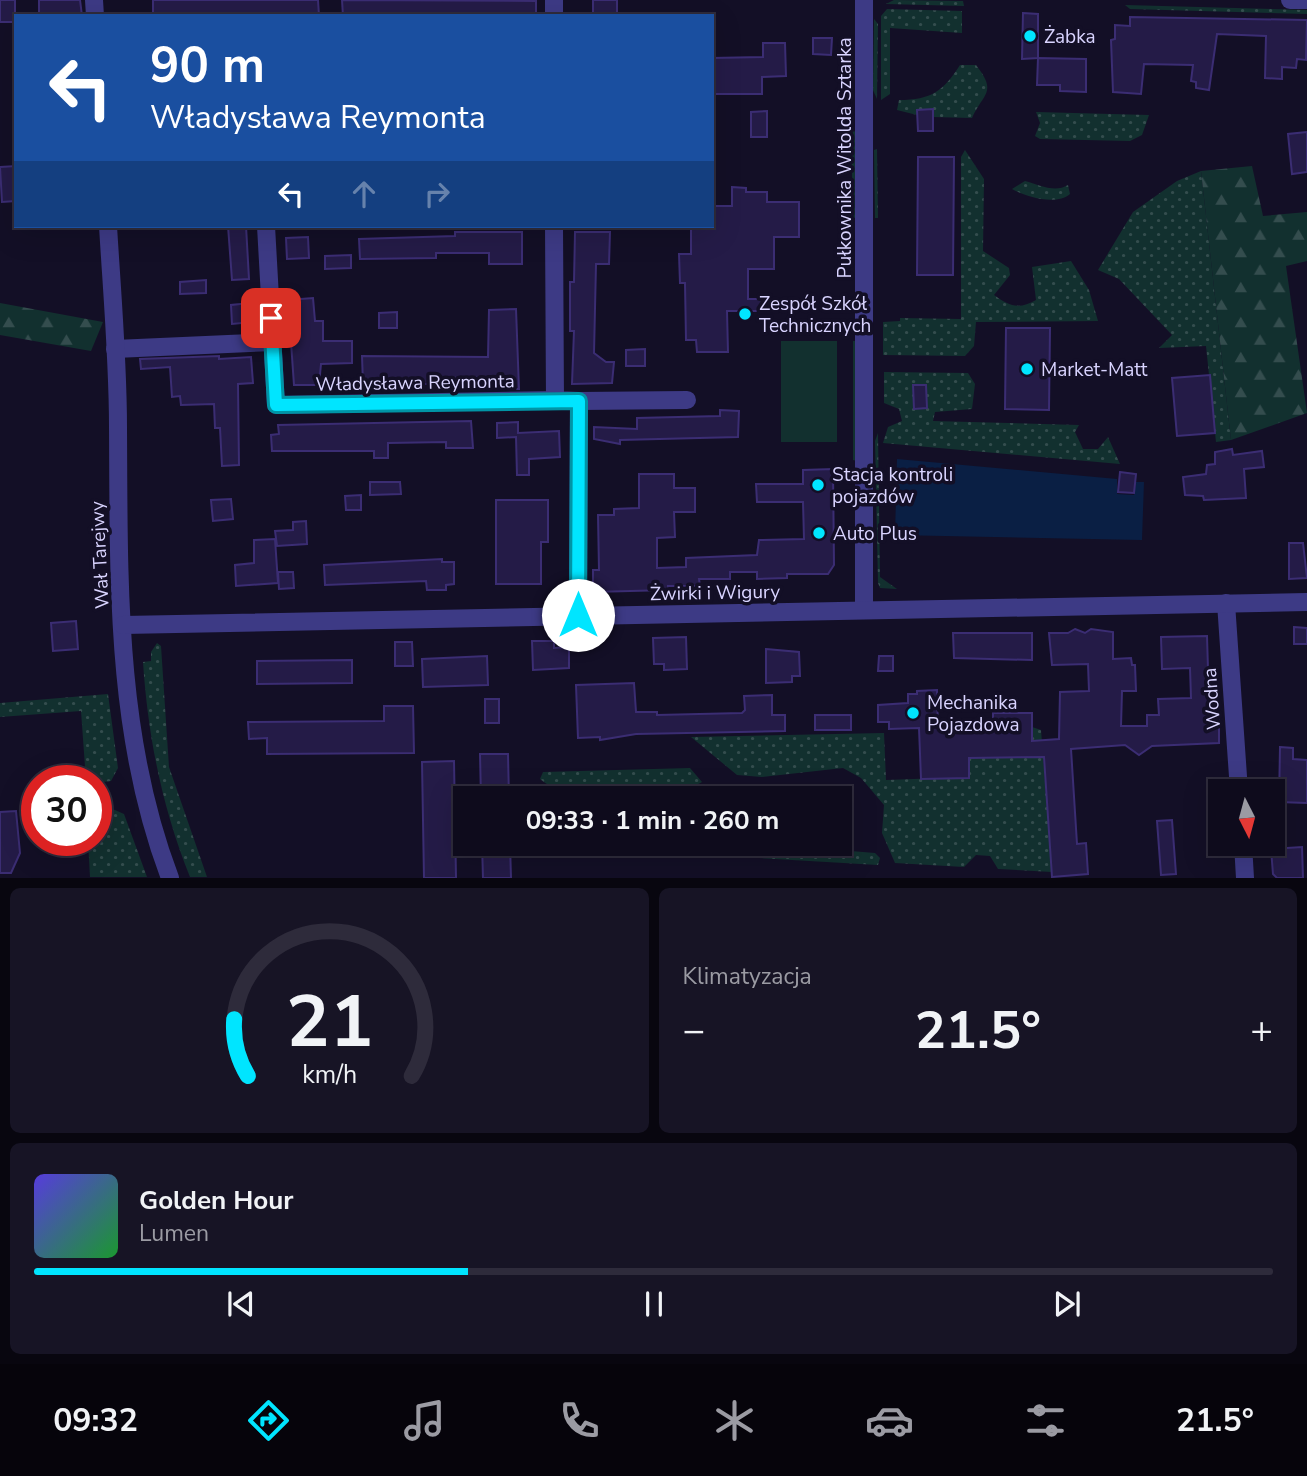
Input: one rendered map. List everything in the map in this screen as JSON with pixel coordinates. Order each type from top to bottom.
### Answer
[{"type":"street","name":"Pułkownika Witolda Sztarka","points":[[864,0],[864,610]]},
{"type":"street","points":[[1290,0],[1307,1]]},
{"type":"street","name":"Wał Tarejwy","points":[[108,228],[118,427],[117,520],[123,625],[136,762],[147,810],[170,877]]},
{"type":"street","points":[[115,349],[273,342],[266,228]]},
{"type":"street","points":[[554,228],[555,400]]},
{"type":"street","name":"Władysława Reymonta","points":[[273,342],[276,405],[579,401]]},
{"type":"street","points":[[578,615],[579,401],[687,400]]},
{"type":"street","name":"Żwirki i Wigury","points":[[123,625],[1307,602]]},
{"type":"street","name":"Wodna","points":[[1226,603],[1238,779]]},
{"type":"street","points":[[1244,856],[1245,877]]},
{"type":"green space","points":[[894,0],[963,1],[964,6],[886,4]]},
{"type":"green space","points":[[1125,5],[1307,10],[1307,14],[1130,9]]},
{"type":"green space","points":[[887,9],[962,11],[962,33],[890,28],[890,94],[881,100],[881,16]]},
{"type":"green space","points":[[874,19],[878,24],[877,99],[873,90]]},
{"type":"green space","points":[[960,65],[976,65],[986,82],[986,93],[972,118],[933,117],[932,109],[918,110],[917,115],[897,110],[899,100],[928,96],[942,88]]},
{"type":"green space","points":[[1036,112],[1149,115],[1142,135],[1130,141],[1040,139],[1035,136],[1040,123]]},
{"type":"green space","points":[[851,127],[855,132],[857,218],[853,218]]},
{"type":"green space","points":[[877,149],[878,218],[875,218],[874,150]]},
{"type":"green space","points":[[965,150],[984,179],[983,251],[1009,268],[1010,275],[994,295],[1014,305],[1030,303],[1036,300],[1032,267],[1071,261],[1089,290],[1098,321],[976,322],[974,346],[965,356],[883,355],[883,322],[900,321],[900,318],[961,319],[961,157]]},
{"type":"green space","points":[[1252,166],[1263,216],[1307,212],[1307,261],[1286,266],[1307,413],[1231,440],[1201,171]]},
{"type":"green space","points":[[1201,171],[1231,440],[1216,442],[1206,346],[1159,348],[1172,335],[1119,279],[1098,270],[1133,212],[1177,181]]},
{"type":"green space","points":[[1025,181],[1052,188],[1068,185],[1070,194],[1064,198],[1049,200],[1012,189]]},
{"type":"green space","points":[[0,303],[103,322],[91,351],[0,335]]},
{"type":"green space","points":[[781,341],[837,341],[837,442],[781,442]]},
{"type":"green space","points":[[853,341],[857,341],[857,461],[853,460]]},
{"type":"green space","points":[[884,372],[968,373],[975,384],[972,409],[935,412],[933,421],[1079,425],[1075,432],[1083,449],[1098,449],[1108,437],[1120,464],[883,443],[888,427],[902,421],[899,409],[884,403]],"holes":[[[914,385],[926,385],[927,408],[914,408]]]},
{"type":"green space","points":[[878,433],[880,577],[897,589],[880,588],[878,583],[875,441]]},
{"type":"green space","points":[[157,643],[161,646],[169,767],[207,877],[190,877],[158,771],[143,662],[151,661],[151,652]]},
{"type":"green space","points":[[108,694],[118,768],[112,779],[112,765],[85,765],[81,711],[0,717],[0,703]]},
{"type":"green space","points":[[968,727],[1032,727],[1041,730],[1052,872],[998,869],[990,856],[976,855],[964,867],[895,863],[882,833],[884,805],[861,778],[843,768],[762,777],[737,775],[691,737],[884,733],[886,780],[969,777]]},
{"type":"green space","points":[[690,768],[702,782],[694,786],[550,786],[540,779],[543,772]]},
{"type":"green space","points":[[112,809],[124,814],[147,877],[90,877],[89,856],[112,856]]},
{"type":"green space","points":[[852,851],[875,853],[880,858],[878,865],[743,857],[852,856]]},
{"type":"water","points":[[897,459],[1117,479],[1117,494],[1134,495],[1136,482],[1144,482],[1142,540],[895,535]]},
{"type":"building","points":[[0,0],[15,0],[14,22],[0,22]]},
{"type":"building","points":[[39,0],[80,0],[82,14],[39,14]]},
{"type":"building","points":[[153,0],[318,0],[319,14],[153,14]]},
{"type":"building","points":[[342,0],[536,1],[536,14],[343,14]]},
{"type":"building","points":[[593,0],[617,0],[617,14],[593,14]]},
{"type":"building","name":"Żabka","points":[[1023,13],[1038,14],[1038,58],[1022,59]]},
{"type":"building","points":[[1130,17],[1307,20],[1306,60],[1297,59],[1296,68],[1282,67],[1282,79],[1265,78],[1266,36],[1217,34],[1209,90],[1196,88],[1196,82],[1191,81],[1193,65],[1144,64],[1141,94],[1113,92],[1111,40],[1115,39],[1115,25],[1130,26]]},
{"type":"building","points":[[813,38],[832,38],[831,55],[813,54]]},
{"type":"building","points":[[763,43],[785,43],[786,76],[762,77],[762,94],[714,94],[714,58],[763,57]]},
{"type":"building","points":[[1038,58],[1086,59],[1086,92],[1060,91],[1060,85],[1037,85]]},
{"type":"building","points":[[933,109],[933,131],[918,131],[917,110]]},
{"type":"building","points":[[767,111],[767,137],[751,137],[751,112]]},
{"type":"building","points":[[1307,132],[1307,172],[1292,174],[1288,134]]},
{"type":"building","points":[[918,157],[954,157],[953,275],[917,275]]},
{"type":"building","points":[[14,166],[14,201],[2,202],[0,167]]},
{"type":"building","points":[[732,187],[746,188],[746,192],[767,192],[767,202],[799,202],[799,237],[774,237],[774,269],[748,269],[748,299],[774,299],[774,311],[727,311],[728,352],[697,352],[696,340],[686,340],[685,283],[680,283],[679,254],[691,254],[691,228],[714,228],[714,206],[732,206]]},
{"type":"building","points":[[228,228],[246,228],[249,279],[232,280]]},
{"type":"building","points":[[455,232],[522,232],[522,264],[489,264],[489,253],[436,253],[436,258],[360,259],[359,239],[455,236]]},
{"type":"building","points":[[575,232],[610,232],[609,264],[596,264],[594,353],[606,362],[614,362],[612,383],[572,384],[574,331],[570,331],[570,282],[574,282]]},
{"type":"building","points":[[308,237],[309,258],[287,259],[286,238]]},
{"type":"building","points":[[351,255],[351,268],[325,269],[325,256]]},
{"type":"building","points":[[206,280],[206,293],[180,294],[180,282]]},
{"type":"building","points":[[313,298],[315,321],[323,321],[323,341],[352,341],[352,363],[321,364],[319,385],[294,385],[288,300]]},
{"type":"building","points":[[250,303],[252,322],[232,324],[231,305]]},
{"type":"building","points":[[516,309],[519,389],[499,389],[499,377],[438,378],[438,384],[363,384],[362,356],[488,357],[489,310]]},
{"type":"building","points":[[397,312],[397,328],[379,328],[379,313]]},
{"type":"building","name":"Market-Matt","points":[[1006,328],[1050,328],[1049,410],[1005,409]]},
{"type":"building","points":[[645,349],[645,366],[626,366],[626,350]]},
{"type":"building","points":[[219,356],[219,359],[251,357],[253,383],[238,384],[239,465],[222,466],[220,428],[215,428],[214,404],[181,405],[180,396],[172,397],[170,367],[141,369],[140,359]]},
{"type":"building","points":[[1210,375],[1215,433],[1177,436],[1172,378]]},
{"type":"building","points":[[913,385],[926,385],[927,408],[914,409]]},
{"type":"building","points":[[720,410],[739,411],[738,437],[620,440],[620,444],[594,439],[594,427],[637,429],[637,418],[720,416]]},
{"type":"building","points":[[471,421],[473,448],[446,448],[446,442],[388,443],[388,458],[374,458],[374,451],[272,451],[271,435],[279,434],[278,425]]},
{"type":"building","points":[[518,422],[518,433],[559,431],[560,457],[529,459],[529,475],[517,475],[516,437],[497,438],[497,423]]},
{"type":"building","points":[[1232,449],[1233,455],[1262,451],[1264,467],[1244,469],[1246,498],[1204,500],[1203,496],[1185,495],[1183,477],[1206,474],[1207,465],[1215,464],[1215,452]]},
{"type":"building","points":[[833,469],[834,565],[828,574],[787,574],[787,578],[757,579],[757,572],[730,572],[730,579],[699,579],[700,586],[668,586],[668,590],[593,592],[593,570],[599,570],[598,515],[614,515],[614,509],[639,508],[639,474],[674,474],[674,488],[695,488],[695,512],[674,512],[675,537],[657,538],[657,568],[686,567],[686,558],[757,555],[759,540],[804,539],[803,502],[757,502],[756,484],[803,484],[803,470]]},
{"type":"building","points":[[1120,472],[1136,474],[1134,493],[1118,492]]},
{"type":"building","points":[[370,482],[400,482],[401,494],[370,495]]},
{"type":"building","points":[[361,495],[361,510],[346,510],[345,496]]},
{"type":"building","points":[[231,499],[233,519],[213,521],[211,500]]},
{"type":"building","points":[[496,500],[548,500],[548,542],[541,542],[541,584],[496,584]]},
{"type":"building","points":[[306,521],[307,544],[277,546],[275,531],[293,530],[293,522]]},
{"type":"building","points":[[275,539],[278,583],[236,586],[235,565],[254,563],[254,540]]},
{"type":"building","points":[[1289,543],[1303,543],[1307,578],[1289,579]]},
{"type":"building","points":[[442,559],[442,562],[454,562],[454,584],[446,585],[446,590],[427,590],[426,581],[325,585],[324,565]]},
{"type":"building","points":[[278,572],[293,572],[294,588],[279,589]]},
{"type":"building","points":[[76,621],[78,649],[53,651],[51,623]]},
{"type":"building","points":[[1294,627],[1307,628],[1307,644],[1294,644]]},
{"type":"building","points":[[1075,629],[1085,633],[1091,629],[1113,632],[1113,659],[1131,658],[1132,665],[1135,665],[1136,691],[1122,691],[1121,726],[1147,726],[1147,715],[1159,715],[1158,699],[1191,698],[1190,668],[1162,669],[1161,637],[1207,636],[1208,669],[1213,669],[1214,713],[1219,713],[1219,743],[1152,746],[1139,755],[1125,745],[1071,749],[1077,844],[1086,843],[1088,874],[1052,877],[1044,757],[969,758],[969,778],[921,779],[919,728],[889,729],[889,722],[878,722],[878,705],[908,703],[908,694],[937,690],[938,728],[968,727],[968,730],[993,727],[993,713],[1032,713],[1032,741],[1059,739],[1060,692],[1089,691],[1088,664],[1052,665],[1049,633],[1068,633]]},
{"type":"building","points":[[953,633],[1032,633],[1032,660],[954,658]]},
{"type":"building","points":[[686,637],[687,669],[664,670],[664,664],[654,664],[653,638]]},
{"type":"building","points":[[532,641],[554,641],[554,648],[569,647],[569,668],[533,670]]},
{"type":"building","points":[[395,642],[412,642],[413,666],[395,666]]},
{"type":"building","points":[[766,649],[799,652],[800,676],[792,676],[792,682],[766,683]]},
{"type":"building","points":[[487,656],[488,685],[423,687],[422,659]]},
{"type":"building","points":[[879,656],[893,656],[893,671],[878,671]]},
{"type":"building","points":[[352,660],[352,683],[257,684],[257,661]]},
{"type":"building","points":[[634,683],[636,712],[657,712],[657,715],[742,713],[745,710],[744,696],[772,695],[772,715],[785,715],[785,731],[636,734],[600,740],[600,737],[578,738],[576,685]]},
{"type":"building","points":[[485,699],[499,699],[499,723],[485,723]]},
{"type":"building","points":[[384,706],[413,706],[414,753],[267,754],[267,738],[249,739],[248,722],[384,721]]},
{"type":"building","points":[[815,715],[851,715],[851,730],[815,730]]},
{"type":"building","points":[[1280,747],[1293,748],[1293,759],[1307,760],[1307,803],[1285,802],[1285,779],[1279,779]]},
{"type":"building","points":[[480,754],[508,754],[509,786],[481,786]]},
{"type":"building","points":[[454,761],[453,856],[456,856],[456,878],[424,878],[422,762]]},
{"type":"building","points":[[16,811],[20,853],[11,873],[0,873],[0,812]]},
{"type":"building","points":[[1172,820],[1176,874],[1161,875],[1157,821]]},
{"type":"building","points":[[1302,847],[1303,878],[1277,878],[1273,874],[1272,856],[1285,856],[1285,848]]},
{"type":"building","points":[[482,856],[510,856],[511,878],[483,878]]},
{"type":"place","name":"Żabka","points":[[1030,36]]},
{"type":"place","name":"Zespół Szkół Technicznych","points":[[745,314]]},
{"type":"place","name":"Market-Matt","points":[[1027,369]]},
{"type":"place","name":"Stacja kontroli pojazdów","points":[[818,485]]},
{"type":"place","name":"Auto Plus","points":[[819,533]]},
{"type":"place","name":"Mechanika Pojazdowa","points":[[913,713]]},
{"type":"route","points":[[271,318],[276,405],[579,401],[578,615]]}]
